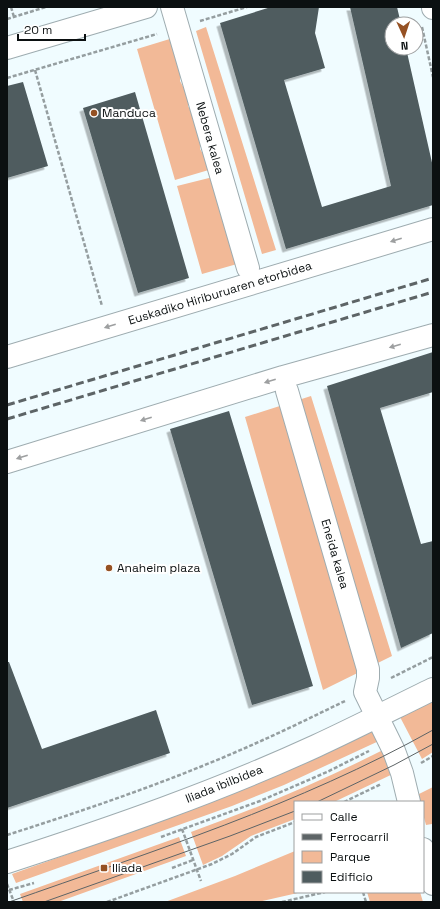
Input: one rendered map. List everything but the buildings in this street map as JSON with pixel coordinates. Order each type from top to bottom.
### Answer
[{"type":"street","points":[[7,48],[146,7]]},
{"type":"street","name":"Nebera kalea","points":[[172,7],[248,268]]},
{"type":"street","name":"Euskadiko Hiriburuaren etorbidea","points":[[7,357],[433,228]]},
{"type":"street","points":[[7,462],[283,377],[433,335]]},
{"type":"street","name":"Eneida kalea","points":[[287,391],[368,669],[365,692]]},
{"type":"street","name":"Iliada ibilbidea","points":[[7,862],[165,808],[315,746],[433,689]]},
{"type":"street","points":[[365,692],[378,716],[402,773],[409,801]]},
{"type":"street","points":[[424,852],[433,884]]},
{"type":"path","points":[[11,7],[14,16]]},
{"type":"path","points":[[7,19],[46,7]]},
{"type":"path","points":[[7,78],[247,7]]},
{"type":"path","points":[[429,13],[433,77]]},
{"type":"path","points":[[35,70],[104,311]]},
{"type":"path","points":[[7,835],[117,798],[206,764],[262,740],[365,692],[433,657]]},
{"type":"path","points":[[161,837],[260,801],[291,788],[389,741]]},
{"type":"path","points":[[107,902],[222,860],[256,837],[294,822]]},
{"type":"path","points":[[182,829],[201,881]]},
{"type":"path","points":[[172,868],[194,860]]},
{"type":"path","points":[[9,890],[34,883]]},
{"type":"path","points":[[7,884],[14,902]]},
{"type":"path","points":[[282,902],[321,893]]},
{"type":"green space","points":[[206,27],[276,250],[262,254],[196,31]]},
{"type":"green space","points":[[173,38],[181,62],[180,81],[188,96],[188,106],[200,133],[200,149],[212,169],[175,180],[137,49]]},
{"type":"green space","points":[[213,177],[214,192],[221,209],[237,264],[202,274],[177,186]]},
{"type":"green space","points":[[311,396],[392,656],[323,690],[245,417]]},
{"type":"green space","points":[[433,700],[433,752],[422,759],[400,717]]},
{"type":"green space","points":[[375,729],[381,740],[284,785],[232,806],[16,883],[12,874],[175,816],[233,793]]},
{"type":"green space","points":[[385,749],[397,772],[336,801],[294,801],[294,819],[251,836],[222,856],[203,865],[191,832],[290,794]]},
{"type":"green space","points":[[433,787],[433,828],[432,824],[426,825],[424,818],[424,801],[419,801],[417,795]]},
{"type":"green space","points":[[179,837],[186,856],[58,902],[23,902],[20,894]]},
{"type":"green space","points":[[294,851],[294,893],[298,893],[258,902],[165,902],[235,876]]},
{"type":"green space","points":[[367,893],[420,893],[423,902],[370,902]]},
{"type":"tram line","points":[[9,902],[171,845],[278,804],[382,757],[433,730]]},
{"type":"tram line","points":[[319,801],[394,765],[433,744]]},
{"type":"tram line","points":[[44,902],[230,836],[294,811]]},
{"type":"railway","points":[[7,405],[433,278]]},
{"type":"railway","points":[[7,419],[433,292]]},
{"type":"place","name":"Manduca","points":[[94,113]]},
{"type":"place","name":"Anaheim plaza","points":[[109,568]]},
{"type":"place","name":"Iliada","points":[[104,868]]}]
